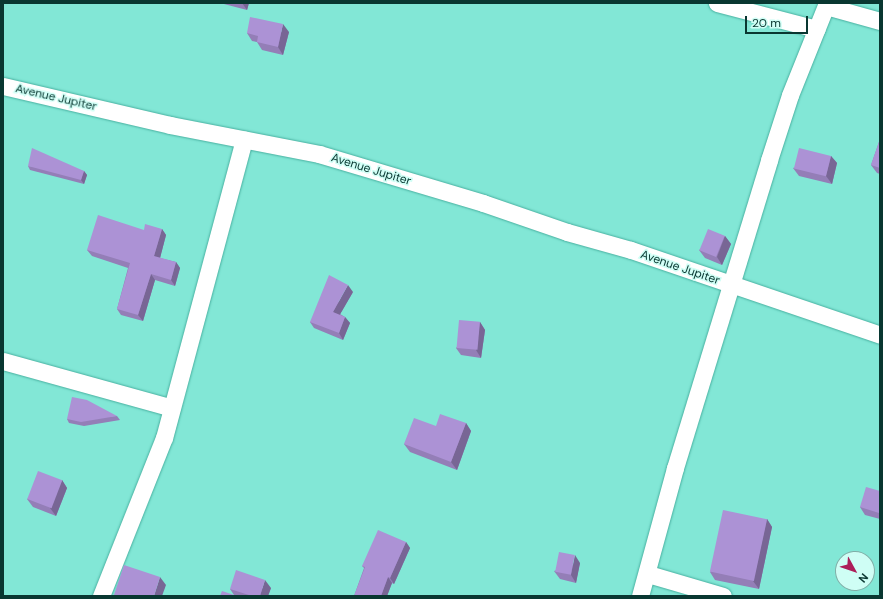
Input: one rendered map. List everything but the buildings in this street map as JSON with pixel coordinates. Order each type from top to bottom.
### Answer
[{"type":"street","points":[[717,3],[816,29]]},
{"type":"street","points":[[640,596],[648,574],[675,468],[790,94],[826,4],[880,21]]},
{"type":"street","name":"Avenue Jupiter","points":[[3,86],[244,140],[319,154],[483,203],[567,232],[631,250],[880,335]]},
{"type":"street","points":[[101,596],[164,438],[244,140]]},
{"type":"street","points":[[3,361],[172,408]]},
{"type":"street","points":[[648,574],[723,596]]}]
